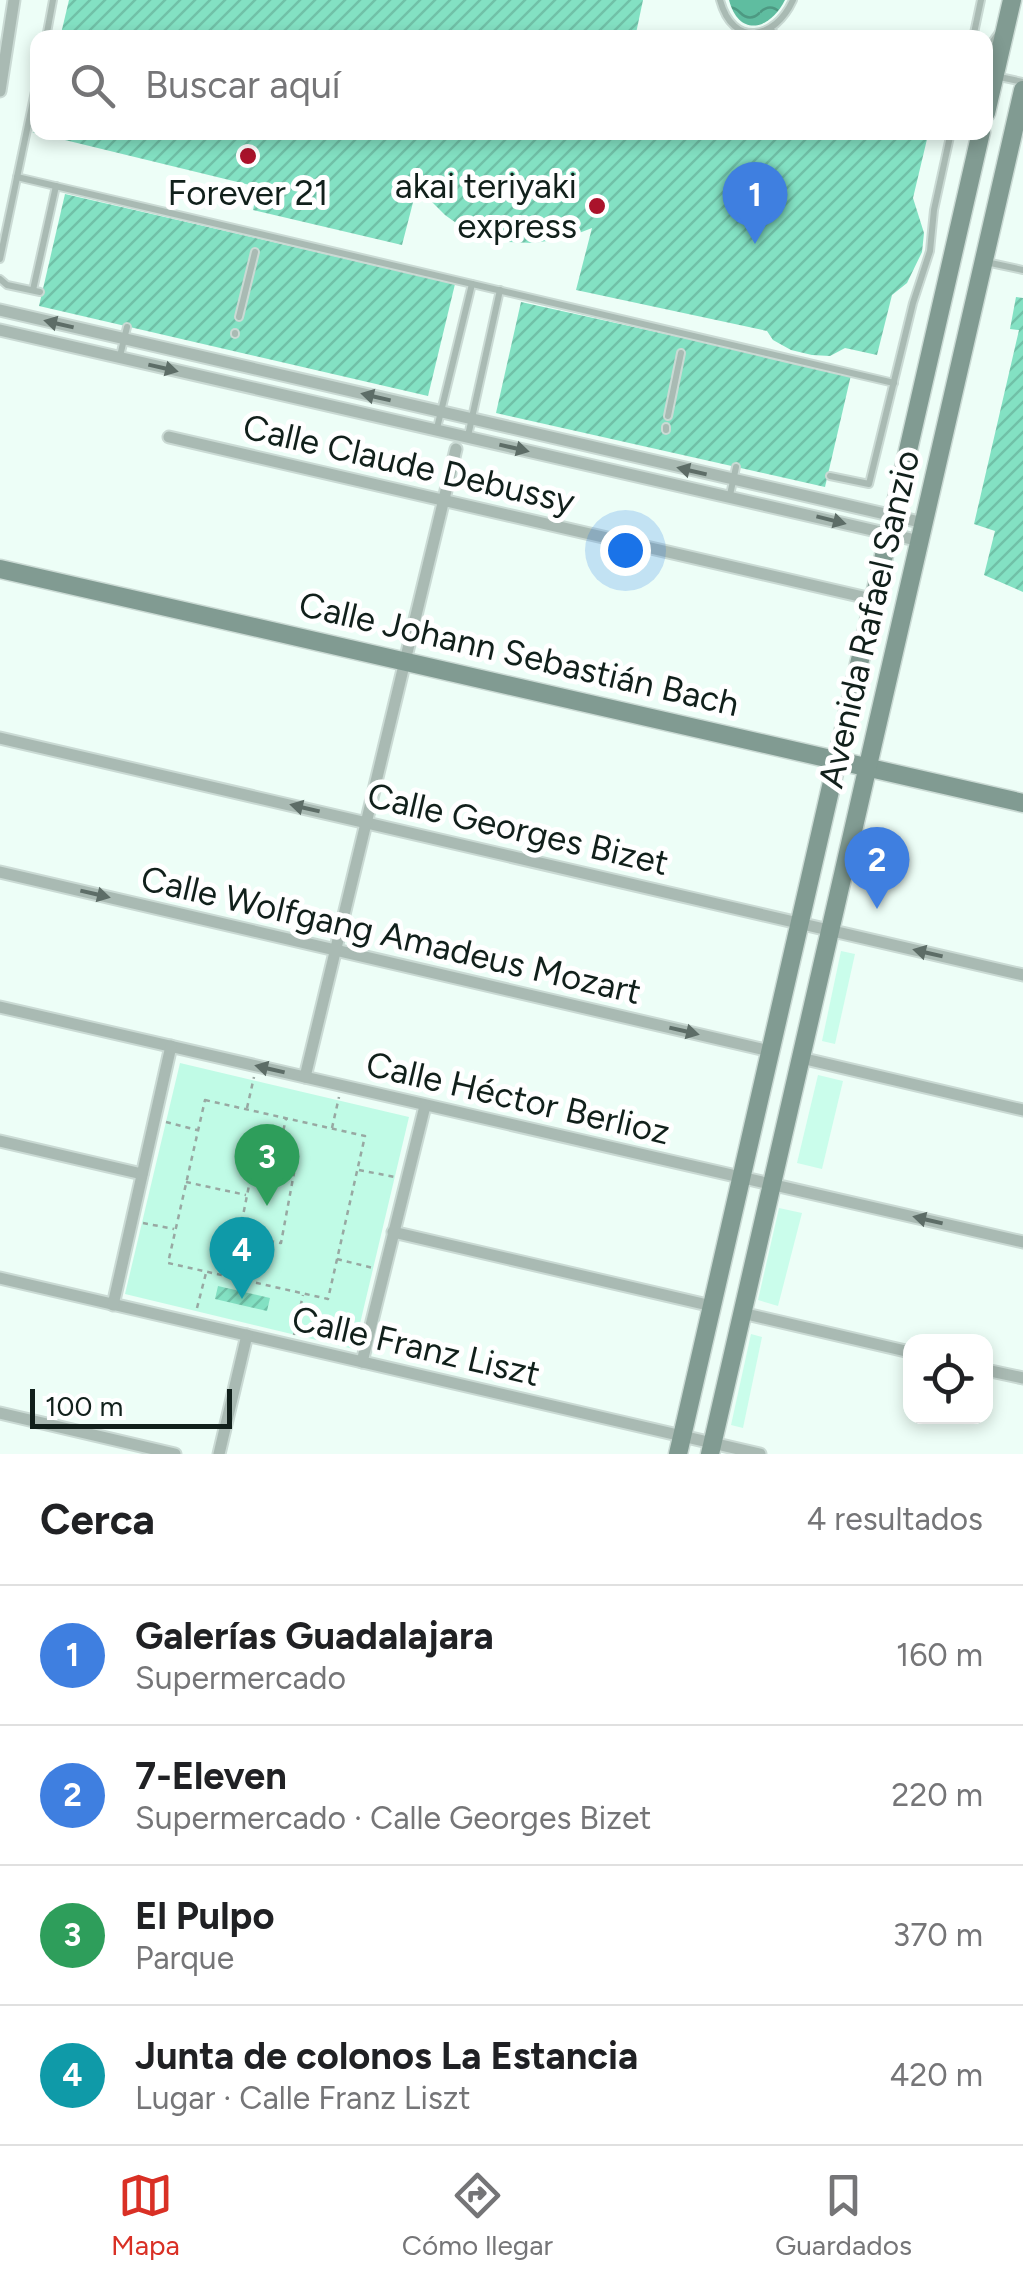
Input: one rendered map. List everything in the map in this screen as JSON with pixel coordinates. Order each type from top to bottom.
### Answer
[{"type":"main road","points":[[993,81],[1012,0]]},
{"type":"main road","name":"Avenida Rafael Sanzio","points":[[711,1449],[1023,90]]},
{"type":"main road","name":"Avenida Rafael Sanzio","points":[[680,1445],[979,140]]},
{"type":"main road","name":"Calle Johann Sebastián Bach","points":[[0,568],[1023,804]]},
{"type":"street","points":[[0,91],[14,0]]},
{"type":"street","points":[[0,310],[125,333],[804,497],[922,532]]},
{"type":"street","points":[[0,330],[800,512],[922,532]]},
{"type":"street","name":"Calle Claude Debussy","points":[[168,437],[872,599]]},
{"type":"street","points":[[305,1077],[456,449]]},
{"type":"street","points":[[800,512],[804,497]]},
{"type":"street","name":"Calle Georges Bizet","points":[[0,738],[1023,974]]},
{"type":"street","name":"Calle Wolfgang Amadeus Mozart","points":[[0,872],[770,1051]]},
{"type":"street","name":"Calle Héctor Berlioz","points":[[0,1008],[1023,1242]]},
{"type":"street","points":[[113,1305],[171,1046]]},
{"type":"street","points":[[801,1058],[1023,1110]]},
{"type":"street","points":[[362,1362],[424,1106]]},
{"type":"street","points":[[0,1142],[142,1174]]},
{"type":"street","points":[[394,1232],[712,1306]]},
{"type":"street","name":"Calle Franz Liszt","points":[[0,1278],[362,1362],[680,1445],[760,1454]]},
{"type":"street","points":[[742,1313],[903,1350]]},
{"type":"street","points":[[219,1454],[247,1335]]},
{"type":"street","points":[[993,1372],[1023,1378]]},
{"type":"street","points":[[0,1413],[175,1454]]},
{"type":"lane","points":[[47,30],[53,0]]},
{"type":"lane","points":[[720,0],[728,20],[743,30]]},
{"type":"lane","points":[[975,30],[981,0]]},
{"type":"lane","points":[[772,30],[795,1]]},
{"type":"lane","points":[[993,41],[1008,21]]},
{"type":"lane","points":[[994,76],[1023,82]]},
{"type":"lane","points":[[0,259],[30,117]]},
{"type":"lane","points":[[830,476],[869,484],[930,251],[934,210],[949,140]]},
{"type":"lane","points":[[18,177],[894,383]]},
{"type":"lane","points":[[0,279],[7,285],[37,291],[56,186]]},
{"type":"lane","points":[[240,317],[255,252]]},
{"type":"lane","points":[[984,262],[1023,269]]},
{"type":"lane","points":[[437,430],[472,284]]},
{"type":"lane","points":[[468,437],[500,290]]},
{"type":"lane","points":[[120,358],[125,333]]},
{"type":"lane","points":[[668,416],[682,353]]},
{"type":"lane","points":[[730,496],[736,467]]},
{"type":"path","points":[[246,1109],[256,1066]]},
{"type":"path","points":[[332,1128],[342,1086]]},
{"type":"path","points":[[205,1100],[286,1118],[365,1136],[328,1299],[168,1263],[205,1100]]},
{"type":"path","points":[[274,1170],[286,1118]]},
{"type":"path","points":[[154,1120],[198,1130]]},
{"type":"path","points":[[253,1166],[274,1170],[294,1173],[280,1243],[240,1236],[253,1166]]},
{"type":"path","points":[[358,1169],[406,1180]]},
{"type":"path","points":[[186,1182],[247,1195]]},
{"type":"path","points":[[132,1220],[176,1229]]},
{"type":"path","points":[[250,1281],[260,1239]]},
{"type":"path","points":[[337,1259],[384,1270]]},
{"type":"path","points":[[193,1323],[206,1271]]},
{"type":"path","points":[[292,1345],[304,1293]]},
{"type":"shaded area","points":[[841,951],[855,954],[835,1044],[822,1041]]},
{"type":"shaded area","points":[[180,1063],[409,1117],[354,1349],[125,1294]]},
{"type":"shaded area","points":[[818,1075],[843,1081],[822,1169],[797,1163]]},
{"type":"shaded area","points":[[779,1208],[802,1213],[778,1306],[758,1300]]},
{"type":"shaded area","points":[[751,1334],[762,1337],[743,1428],[731,1425]]},
{"type":"water","points":[[729,0],[785,0],[771,18],[755,26],[740,20]]},
{"type":"building","points":[[69,0],[643,0],[637,30],[62,30]]},
{"type":"building","points":[[65,140],[927,140],[913,198],[924,233],[922,252],[907,283],[892,295],[877,355],[845,348],[830,356],[812,355],[791,350],[773,340],[767,331],[576,290],[592,228],[566,238],[507,242],[459,225],[417,187],[402,245],[253,210],[258,187]]},
{"type":"building","points":[[65,194],[455,284],[428,396],[39,306]]},
{"type":"building","points":[[1016,297],[1023,298],[1023,592],[984,575],[995,531],[974,524],[1019,330],[1010,329]]},
{"type":"building","points":[[521,302],[851,375],[825,487],[496,413]]},
{"type":"building","points":[[218,1286],[270,1298],[267,1311],[215,1299]]},
{"type":"place","name":"Forever 21","points":[[248,156]]},
{"type":"place","name":"akai teriyaki express","points":[[597,206]]},
{"type":"place","name":"Galerías Guadalajara","points":[[755,244]]},
{"type":"place","name":"7-Eleven","points":[[877,909]]},
{"type":"place","name":"El Pulpo","points":[[267,1206]]},
{"type":"place","name":"Junta de colonos La Estancia","points":[[242,1299]]}]
